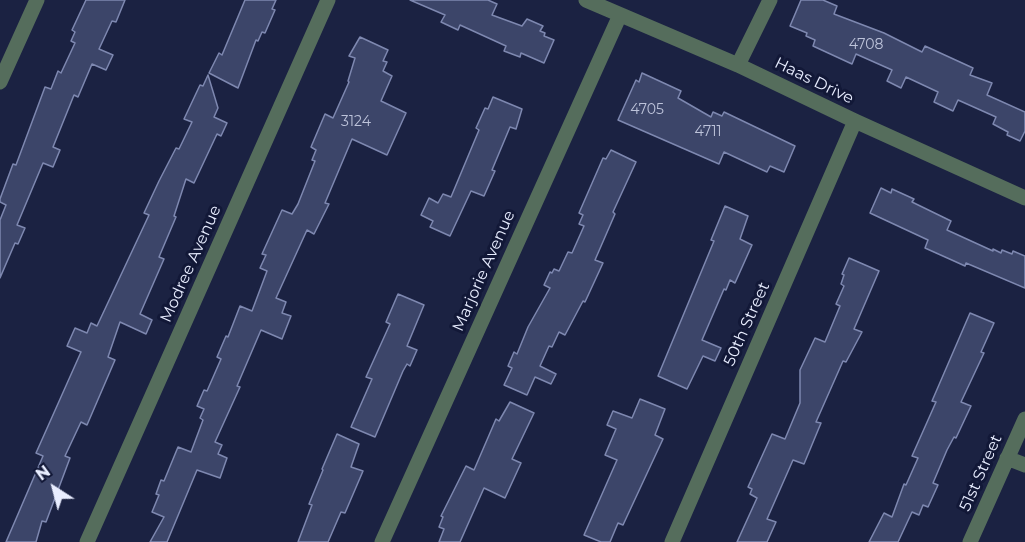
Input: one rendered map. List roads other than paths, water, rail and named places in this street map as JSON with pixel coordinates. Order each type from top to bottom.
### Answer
[{"type":"street","points":[[0,82],[37,0]]},
{"type":"street","name":"Modree Avenue","points":[[87,542],[328,0]]},
{"type":"street","name":"Haas Drive","points":[[585,0],[738,65],[1025,198]]},
{"type":"street","points":[[738,65],[770,0]]},
{"type":"street","name":"Marjorie Avenue","points":[[382,542],[620,15]]},
{"type":"street","name":"50th Street","points":[[672,542],[855,121]]},
{"type":"street","name":"51st Street","points":[[970,542],[1025,419]]},
{"type":"street","points":[[1007,458],[1025,465]]}]
